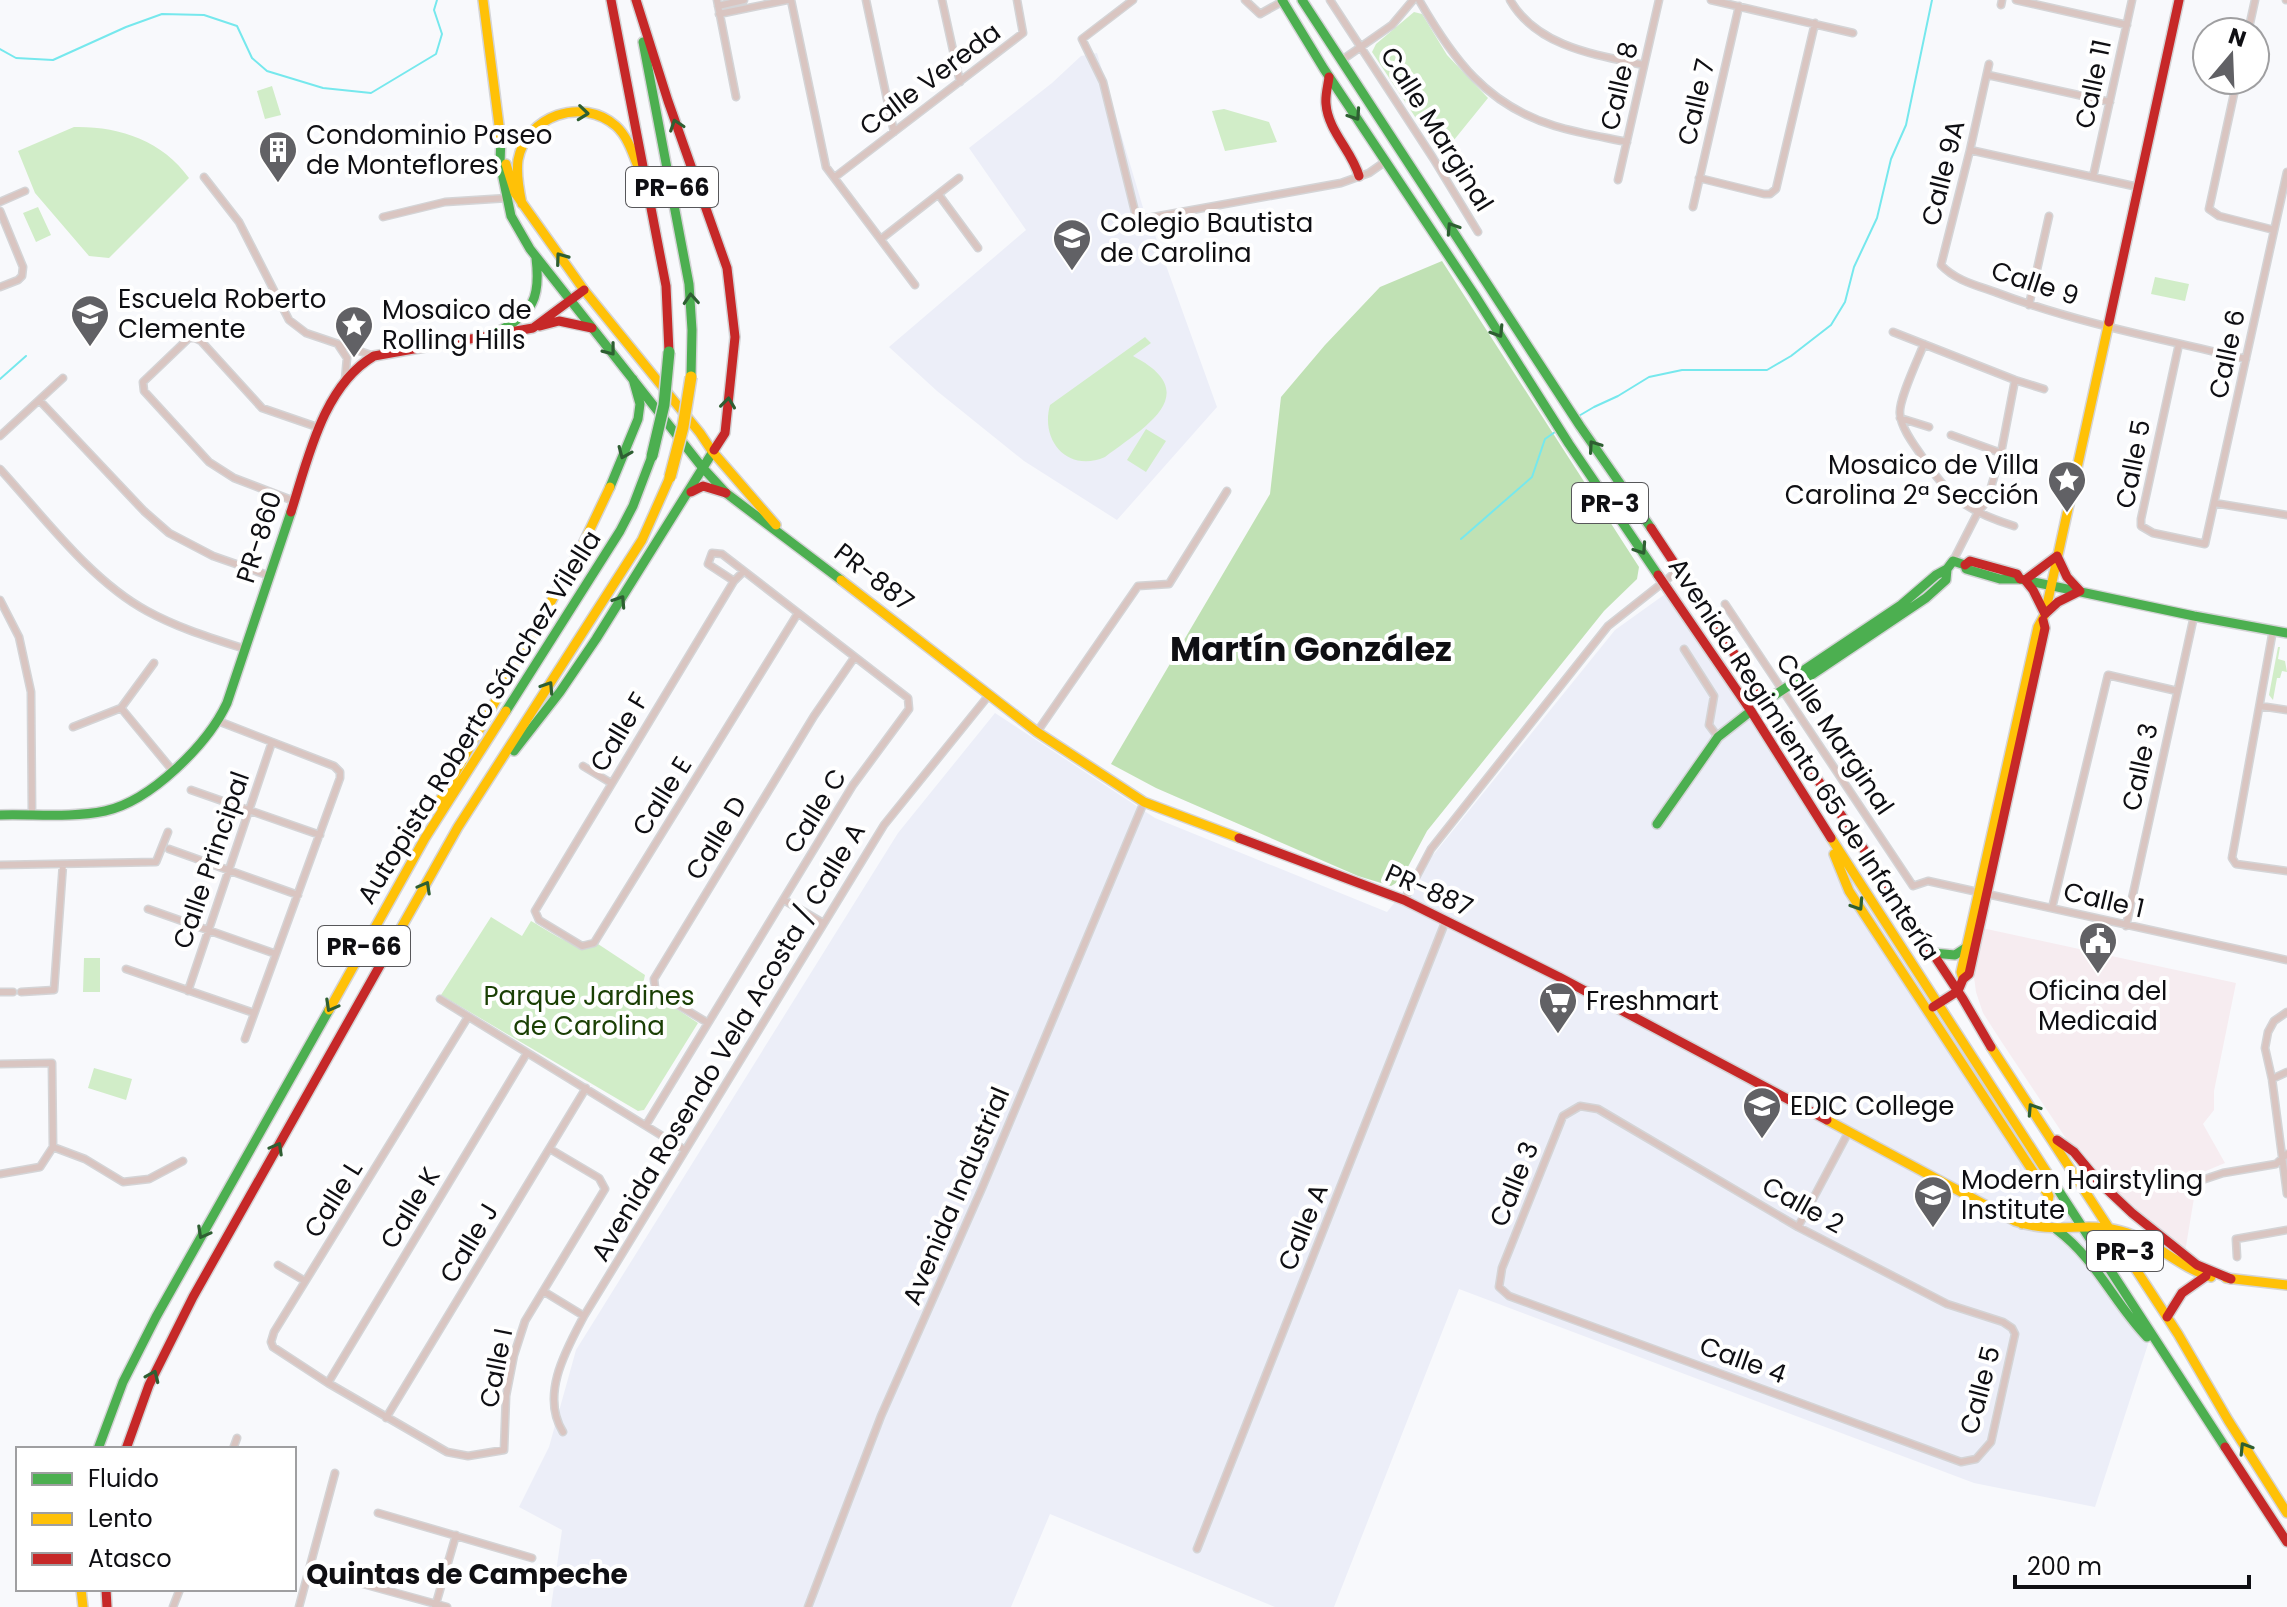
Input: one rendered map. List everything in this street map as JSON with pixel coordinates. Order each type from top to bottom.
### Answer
[{"type":"main road","name":"PR-887","points":[[483,0],[503,154],[515,193],[584,290],[712,451],[786,537]]},
{"type":"main road","name":"Autopista Roberto Sánchez Vilella","points":[[99,1447],[137,1353],[390,900],[448,801],[620,531],[643,483],[664,405],[669,352],[666,286],[611,0]]},
{"type":"main road","name":"Autopista Roberto Sánchez Vilella","points":[[127,1447],[149,1385],[186,1309],[476,799],[630,560],[670,477],[683,427],[691,377],[689,284],[635,0]]},
{"type":"main road","points":[[476,799],[560,692],[725,433],[735,337],[731,289],[722,254],[635,0]]},
{"type":"main road","name":"Avenida Regimiento 65 de Infantería","points":[[1302,0],[1580,426],[1680,569],[1958,991],[2167,1317],[2287,1513]]},
{"type":"main road","points":[[2044,617],[2179,0]]},
{"type":"main road","name":"Avenida Regimiento 65 de Infantería","points":[[1283,1],[1329,77],[1474,294],[1569,444],[1751,711],[1827,834],[1849,891],[1932,1008]]},
{"type":"main road","points":[[1329,77],[1325,102],[1329,117],[1357,164],[1359,176]]},
{"type":"main road","points":[[522,204],[518,170],[523,145],[538,125],[566,112],[594,113],[617,127],[632,149],[646,183]]},
{"type":"main road","name":"PR-887","points":[[501,137],[500,163],[511,216],[535,254],[702,467],[726,493],[1037,732],[1144,802],[1404,900],[1446,920],[2022,1224],[2057,1230],[2111,1229]]},
{"type":"main road","points":[[491,336],[525,314],[538,297],[535,254]]},
{"type":"main road","points":[[533,328],[584,290]]},
{"type":"main road","points":[[374,356],[559,321],[593,328]]},
{"type":"main road","name":"PR-860","points":[[0,815],[109,810],[133,799],[173,771],[210,734],[218,721],[245,649],[320,428],[351,371],[374,356]]},
{"type":"main road","points":[[390,900],[403,865],[600,510],[638,419],[640,404],[633,379]]},
{"type":"main road","points":[[685,498],[701,485],[726,493]]},
{"type":"main road","points":[[2022,580],[2057,556]]},
{"type":"main road","points":[[2057,556],[2067,577],[2080,591]]},
{"type":"main road","points":[[1767,700],[1798,684],[1816,667],[1889,619],[1936,575],[1955,565],[1970,561],[2004,574],[2017,574],[2033,590],[2044,617]]},
{"type":"main road","points":[[2022,580],[2287,633]]},
{"type":"main road","points":[[2022,1224],[2046,1214],[2049,1196],[1932,1008],[1958,991],[1969,974],[2038,627],[2058,602],[2080,591]]},
{"type":"main road","points":[[1657,824],[1718,737],[1751,711]]},
{"type":"main road","points":[[1963,979],[1961,972],[1983,894]]},
{"type":"main road","points":[[1933,953],[1952,956],[1960,954],[1967,947]]},
{"type":"main road","name":"PR-3","points":[[1932,1008],[2084,1229],[2287,1542]]},
{"type":"main road","points":[[2049,1135],[2074,1152],[2099,1182],[2132,1213],[2197,1265],[2231,1279]]},
{"type":"main road","points":[[2111,1229],[2125,1232],[2186,1269],[2206,1276],[2287,1285]]},
{"type":"main road","points":[[2057,1230],[2084,1252],[2131,1322],[2158,1347]]},
{"type":"main road","points":[[2167,1317],[2179,1294],[2191,1283],[2206,1276]]},
{"type":"street","points":[[736,97],[717,3],[744,0]]},
{"type":"street","points":[[719,14],[789,0],[826,167],[915,285]]},
{"type":"street","points":[[866,0],[894,132]]},
{"type":"street","points":[[942,0],[960,82]]},
{"type":"street","name":"Calle Vereda","points":[[835,177],[1023,33],[1017,0]]},
{"type":"street","points":[[1133,0],[1082,39],[1103,82],[1137,220],[1341,183],[1369,173],[1386,161]]},
{"type":"street","points":[[1245,0],[1260,14],[1283,1]]},
{"type":"street","name":"Calle Marginal","points":[[1330,0],[1478,232]]},
{"type":"street","points":[[1342,60],[1392,25],[1416,0],[1457,60],[1499,100],[1525,115],[1554,126],[1627,142]]},
{"type":"street","points":[[1510,0],[1516,10],[1547,38],[1583,52],[1644,65]]},
{"type":"street","name":"Calle 8","points":[[1618,180],[1659,0]]},
{"type":"street","points":[[1711,0],[1853,33]]},
{"type":"street","points":[[2016,0],[2127,25]]},
{"type":"street","name":"Calle 11","points":[[2093,177],[2132,0]]},
{"type":"street","name":"Calle 7","points":[[1693,207],[1739,6]]},
{"type":"street","points":[[1699,178],[1764,194],[1776,189],[1815,23]]},
{"type":"street","name":"Calle 9A","points":[[1952,276],[1941,265],[1989,64]]},
{"type":"street","points":[[1988,75],[2110,102]]},
{"type":"street","points":[[2234,96],[2209,209],[2219,216],[2274,230]]},
{"type":"street","points":[[1970,150],[2138,187]]},
{"type":"street","name":"Calle 6","points":[[2205,544],[2287,172]]},
{"type":"street","points":[[204,177],[239,222],[289,320],[306,333],[374,356]]},
{"type":"street","points":[[881,239],[959,178]]},
{"type":"street","points":[[0,202],[25,191]]},
{"type":"street","points":[[939,195],[978,248]]},
{"type":"street","points":[[383,217],[445,202],[508,198]]},
{"type":"street","points":[[0,211],[23,267],[18,280],[0,287]]},
{"type":"street","points":[[2029,305],[2049,216]]},
{"type":"street","name":"Calle 9","points":[[1952,276],[2029,305],[2106,327]]},
{"type":"street","points":[[2106,327],[2246,359]]},
{"type":"street","points":[[1893,332],[2044,389]]},
{"type":"street","points":[[294,501],[234,478],[209,462],[144,391],[143,382],[189,338],[195,338],[262,408],[320,428]]},
{"type":"street","points":[[336,344],[347,358],[345,381]]},
{"type":"street","points":[[1924,344],[1899,410],[1900,418],[1938,481],[1959,501],[2014,526]]},
{"type":"street","name":"Calle 5","points":[[2179,344],[2141,526],[2153,533],[2205,544]]},
{"type":"street","points":[[0,436],[63,378]]},
{"type":"street","points":[[1955,565],[1978,512],[1987,501],[2001,453],[2015,380]]},
{"type":"street","points":[[40,401],[144,511],[169,533],[213,556],[270,576]]},
{"type":"street","points":[[1900,418],[1929,427]]},
{"type":"street","points":[[1951,435],[2001,453]]},
{"type":"street","points":[[0,469],[94,572],[143,609],[176,626],[245,649]]},
{"type":"street","points":[[1037,732],[1138,586],[1169,584],[1227,491]]},
{"type":"street","points":[[2214,503],[2287,515]]},
{"type":"street","name":"Calle C","points":[[646,1125],[853,785],[909,709],[908,698],[722,554],[712,553],[708,564],[734,581]]},
{"type":"street","points":[[1404,900],[1431,849],[1608,626],[1680,569]]},
{"type":"street","name":"Calle F","points":[[538,917],[535,911],[611,783],[734,581],[744,571]]},
{"type":"street","points":[[0,600],[19,637],[31,692],[32,814]]},
{"type":"street","name":"Calle Marginal","points":[[1725,604],[1786,688],[1913,886]]},
{"type":"street","name":"Calle E","points":[[538,917],[582,946],[594,943],[798,613]]},
{"type":"street","name":"Calle 3","points":[[2126,926],[2194,616]]},
{"type":"street","points":[[2273,630],[2232,858],[2236,864],[2287,871]]},
{"type":"street","points":[[1684,649],[1714,696],[1709,725],[1718,737]]},
{"type":"street","name":"Calle D","points":[[708,1023],[660,994],[655,988],[654,979],[814,716],[854,658]]},
{"type":"street","points":[[73,727],[121,708],[154,663]]},
{"type":"street","points":[[2052,908],[2108,675],[2177,691]]},
{"type":"street","name":"Avenida Rosendo Vela Acosta / Calle A","points":[[563,1432],[555,1420],[554,1384],[564,1352],[584,1316],[884,825],[989,695]]},
{"type":"street","points":[[2260,706],[2287,710]]},
{"type":"street","points":[[121,708],[173,771]]},
{"type":"street","points":[[218,721],[334,766],[340,772],[339,783],[245,1039]]},
{"type":"street","name":"Calle Principal","points":[[188,991],[272,742]]},
{"type":"street","points":[[583,766],[611,783]]},
{"type":"street","points":[[191,790],[320,835]]},
{"type":"street","name":"Avenida Industrial","points":[[808,1607],[881,1416],[982,1188],[1144,802]]},
{"type":"street","points":[[0,865],[156,862],[168,832]]},
{"type":"street","points":[[169,849],[298,895]]},
{"type":"street","points":[[0,992],[54,990],[63,864]]},
{"type":"street","name":"Calle 1","points":[[1913,886],[1928,881],[2287,960]]},
{"type":"street","points":[[784,900],[823,923]]},
{"type":"street","points":[[148,909],[276,954]]},
{"type":"street","name":"Calle A","points":[[1197,1549],[1446,920]]},
{"type":"street","points":[[126,969],[254,1013]]},
{"type":"street","points":[[440,999],[685,1150]]},
{"type":"street","points":[[2287,1012],[2274,1021],[2265,1048],[2284,1156],[2287,1194]]},
{"type":"street","name":"Calle L","points":[[328,1383],[279,1352],[271,1342],[274,1332],[468,1017]]},
{"type":"street","name":"Calle K","points":[[328,1383],[527,1053]]},
{"type":"street","points":[[0,1064],[52,1063],[53,1147],[40,1167],[0,1174]]},
{"type":"street","points":[[2272,1079],[2287,1072]]},
{"type":"street","name":"Calle J","points":[[386,1418],[586,1088]]},
{"type":"street","name":"Calle 3","points":[[1499,1287],[1502,1268],[1563,1116],[1580,1106]]},
{"type":"street","name":"Calle 2","points":[[1580,1106],[1598,1109],[1798,1227],[1947,1304],[2003,1322],[2012,1328]]},
{"type":"street","points":[[1798,1227],[1848,1133]]},
{"type":"street","points":[[53,1147],[85,1159],[123,1182],[149,1179],[183,1161]]},
{"type":"street","name":"Calle I","points":[[328,1383],[447,1452],[468,1456],[504,1450],[506,1396],[525,1321],[605,1189],[599,1178],[550,1149]]},
{"type":"street","points":[[2199,1181],[2223,1173],[2276,1164],[2284,1156]]},
{"type":"street","points":[[2237,1257],[2236,1239],[2287,1230]]},
{"type":"street","points":[[278,1265],[305,1281]]},
{"type":"street","name":"Calle 4","points":[[1499,1287],[1509,1296],[1961,1462],[1976,1459]]},
{"type":"street","points":[[543,1291],[584,1316]]},
{"type":"street","name":"Calle 5","points":[[1976,1459],[1991,1442],[2015,1334],[2012,1328]]},
{"type":"street","points":[[234,1447],[237,1438]]},
{"type":"street","points":[[299,1607],[335,1473]]},
{"type":"street","points":[[378,1513],[532,1558]]},
{"type":"street","points":[[435,1605],[456,1535]]},
{"type":"street","points":[[356,1582],[447,1607]]},
{"type":"shaded area","name":"Colegio Bautista de Carolina","points":[[1097,53],[1144,211],[1217,407],[1117,520],[1024,461],[937,391],[889,347],[1026,230],[969,148],[1052,83],[1081,56]]},
{"type":"shaded area","points":[[1668,592],[2153,1329],[2095,1507],[1974,1483],[1459,1289],[1334,1607],[1275,1607],[1050,1514],[1011,1607],[551,1607],[562,1530],[519,1507],[549,1447],[576,1350],[898,833],[995,713],[1155,818],[1387,912],[1615,630]]},
{"type":"shaded area","points":[[1982,928],[2236,983],[2214,1091],[2214,1110],[2203,1124],[2225,1163],[2201,1173],[2185,1252],[2107,1185],[2069,1143],[1983,1013],[1973,970]]},
{"type":"green space","points":[[1414,12],[1422,14],[1447,55],[1488,98],[1441,156],[1372,52],[1376,44]]},
{"type":"green space","points":[[272,86],[281,115],[265,119],[257,91]]},
{"type":"green space","points":[[1224,109],[1269,122],[1277,142],[1225,151],[1212,111]]},
{"type":"green space","points":[[74,127],[107,129],[138,138],[166,154],[189,178],[109,258],[89,256],[35,193],[18,151]]},
{"type":"green space","points":[[38,207],[51,235],[36,242],[23,213]]},
{"type":"green space","points":[[1442,261],[1639,567],[1637,579],[1604,611],[1427,831],[1401,880],[1391,886],[1358,876],[1156,788],[1111,764],[1270,494],[1281,397],[1380,287]]},
{"type":"green space","points":[[2155,277],[2189,284],[2185,301],[2151,294]]},
{"type":"green space","points":[[1145,337],[1151,343],[1133,356],[1154,370],[1165,384],[1166,397],[1161,410],[1105,457],[1079,461],[1069,457],[1053,441],[1049,431],[1050,405]]},
{"type":"green space","points":[[1146,429],[1166,441],[1146,472],[1127,460]]},
{"type":"green space","points":[[2278,647],[2278,659],[2285,661],[2287,672],[2282,671],[2280,678],[2277,678],[2273,700],[2269,695]]},
{"type":"green space","name":"Parque Jardines de Carolina","points":[[491,917],[522,936],[531,921],[573,944],[591,947],[598,944],[645,975],[643,984],[648,990],[698,1023],[644,1110],[638,1111],[441,995]]},
{"type":"green space","points":[[84,958],[100,958],[100,992],[83,992]]},
{"type":"green space","points":[[94,1068],[132,1079],[126,1100],[88,1088]]},
{"type":"waterway","points":[[0,49],[16,58],[53,60],[162,14],[204,15],[237,26],[252,58],[267,71],[323,88],[371,93],[436,54],[442,34],[434,10],[437,0]]},
{"type":"waterway","points":[[1577,417],[1649,377],[1682,370],[1767,370],[1831,325],[1845,302],[1854,267],[1877,218],[1891,159],[1906,125],[1932,0]]},
{"type":"waterway","points":[[0,379],[26,356]]},
{"type":"waterway","points":[[1461,539],[1532,477],[1545,439],[1555,432]]},
{"type":"traffic: fast","points":[[1282,0],[1569,444],[1658,575]]},
{"type":"traffic: fast","points":[[1302,0],[1580,426],[1651,528]]},
{"type":"traffic: fast","points":[[643,42],[689,284],[691,377]]},
{"type":"traffic: fast","points":[[501,137],[500,163],[511,216],[530,249],[702,467],[726,493],[841,580]]},
{"type":"traffic: fast","points":[[498,332],[519,318],[532,303],[537,284],[536,258]]},
{"type":"traffic: fast","points":[[652,456],[664,405],[669,352]]},
{"type":"traffic: fast","points":[[610,487],[638,419],[640,404],[633,379]]},
{"type":"traffic: fast","points":[[514,751],[596,639],[714,450]]},
{"type":"traffic: fast","points":[[506,711],[620,531],[652,456]]},
{"type":"traffic: fast","points":[[0,815],[66,815],[105,811],[141,796],[192,753],[227,703],[291,512]]},
{"type":"traffic: fast","points":[[1767,700],[1790,685],[1798,684],[1926,598],[1946,580],[1947,569],[1953,561],[1965,565],[1966,569],[2000,579],[2020,579],[2287,633]]},
{"type":"traffic: fast","points":[[1790,685],[1795,676],[1901,605],[1947,569]]},
{"type":"traffic: fast","points":[[1657,824],[1718,737],[1751,711]]},
{"type":"traffic: fast","points":[[1933,953],[1955,955],[1967,947]]},
{"type":"traffic: fast","points":[[99,1447],[123,1382],[156,1317],[329,1010]]},
{"type":"traffic: fast","points":[[2055,1185],[2225,1447]]},
{"type":"traffic: fast","points":[[2057,1230],[2083,1254],[2147,1337]]},
{"type":"traffic: slow","points":[[483,0],[501,141]]},
{"type":"traffic: slow","points":[[522,204],[517,171],[523,145],[532,132],[557,115],[587,112],[602,117],[623,134],[637,164]]},
{"type":"traffic: slow","points":[[506,164],[515,193],[584,290],[712,451],[776,525]]},
{"type":"traffic: slow","points":[[1963,979],[1961,972],[2038,627],[2045,614],[2109,322]]},
{"type":"traffic: slow","points":[[670,477],[683,427],[691,377]]},
{"type":"traffic: slow","points":[[396,937],[458,827],[642,540],[670,477]]},
{"type":"traffic: slow","points":[[438,804],[582,546],[610,487]]},
{"type":"traffic: slow","points":[[841,580],[1037,732],[1144,802],[1239,838]]},
{"type":"traffic: slow","points":[[329,1010],[425,838],[506,711]]},
{"type":"traffic: slow","points":[[1831,838],[2055,1185]]},
{"type":"traffic: slow","points":[[1834,854],[1849,891],[2049,1196],[2046,1212],[2022,1224]]},
{"type":"traffic: slow","points":[[1991,1047],[2178,1334],[2287,1513]]},
{"type":"traffic: slow","points":[[1827,1120],[2015,1221],[2043,1227],[2095,1227],[2121,1231],[2211,1277]]},
{"type":"traffic: slow","points":[[2226,1278],[2287,1285]]},
{"type":"traffic: slow","points":[[81,1591],[83,1607]]},
{"type":"traffic: jam","points":[[611,0],[666,286],[669,352]]},
{"type":"traffic: jam","points":[[636,0],[727,268],[735,337],[725,433],[714,450]]},
{"type":"traffic: jam","points":[[2109,322],[2179,0]]},
{"type":"traffic: jam","points":[[1329,77],[1326,97],[1328,114],[1359,176]]},
{"type":"traffic: jam","points":[[291,512],[320,425],[342,386],[356,369],[374,356],[533,328],[584,290]]},
{"type":"traffic: jam","points":[[540,326],[559,321],[592,328]]},
{"type":"traffic: jam","points":[[691,492],[703,486],[726,493]]},
{"type":"traffic: jam","points":[[1651,528],[1963,999],[1991,1047]]},
{"type":"traffic: jam","points":[[2057,556],[2067,577],[2080,591],[2058,602],[2045,614],[2025,580],[2057,556]]},
{"type":"traffic: jam","points":[[1965,565],[1970,561],[2017,574],[2020,579]]},
{"type":"traffic: jam","points":[[1658,575],[1751,711],[1831,838]]},
{"type":"traffic: jam","points":[[1933,1007],[1958,991],[1969,974],[2045,628],[2043,620]]},
{"type":"traffic: jam","points":[[1239,838],[1404,900],[1559,977],[1827,1120]]},
{"type":"traffic: jam","points":[[127,1447],[149,1385],[193,1297],[396,937]]},
{"type":"traffic: jam","points":[[2057,1140],[2074,1152],[2099,1182],[2132,1213],[2197,1265],[2231,1279]]},
{"type":"traffic: jam","points":[[2167,1317],[2182,1293],[2206,1276]]},
{"type":"traffic: jam","points":[[2225,1447],[2287,1542]]},
{"type":"traffic: jam","points":[[106,1591],[107,1607]]},
{"type":"place","name":"Condominio Paseo de Monteflores","points":[[278,184]]},
{"type":"place","name":"Colegio Bautista de Carolina","points":[[1072,272]]},
{"type":"place","name":"Escuela Roberto Clemente","points":[[90,348]]},
{"type":"place","name":"Mosaico de Rolling Hills","points":[[354,359]]},
{"type":"place","name":"Mosaico de Villa Carolina 2ª Sección","points":[[2067,514]]},
{"type":"place","name":"Oficina del Medicaid","points":[[2098,975]]},
{"type":"place","name":"Freshmart","points":[[1558,1035]]},
{"type":"place","name":"EDIC College","points":[[1762,1140]]},
{"type":"place","name":"Modern Hairstyling Institute","points":[[1933,1229]]},
{"type":"district","name":"Martín González","points":[[1311,649]]},
{"type":"district","name":"Quintas de Campeche","points":[[467,1574]]}]
